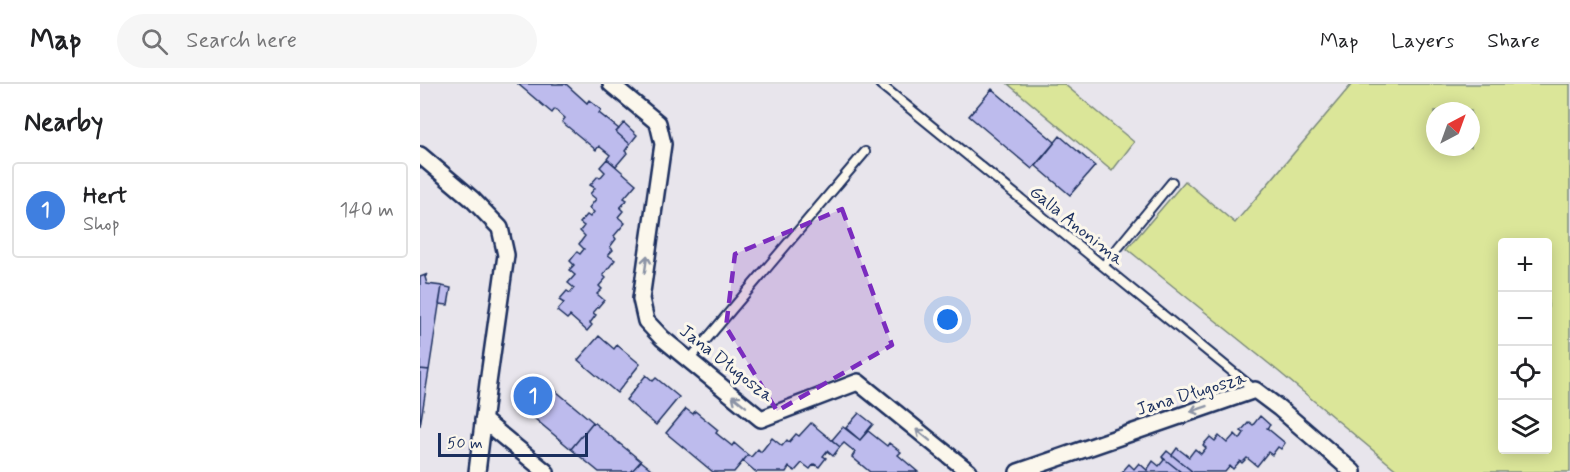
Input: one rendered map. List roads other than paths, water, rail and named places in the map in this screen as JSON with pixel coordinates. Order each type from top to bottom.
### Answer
[{"type":"street","name":"Jana Długosza","points":[[611,84],[658,123],[663,144],[641,299],[646,321],[662,338],[761,419],[858,382],[969,472]]},
{"type":"street","points":[[420,154],[472,199],[500,228],[506,255],[477,472]]},
{"type":"street","name":"Jana Długosza","points":[[1018,472],[1255,390],[1353,472]]},
{"type":"street","points":[[483,420],[546,472]]},
{"type":"lane","name":"Galla Anonima","points":[[880,84],[1255,390]]},
{"type":"lane","points":[[689,360],[865,152]]},
{"type":"lane","points":[[1103,266],[1172,182]]},
{"type":"place","name":"Hert","points":[[533,396]]}]
